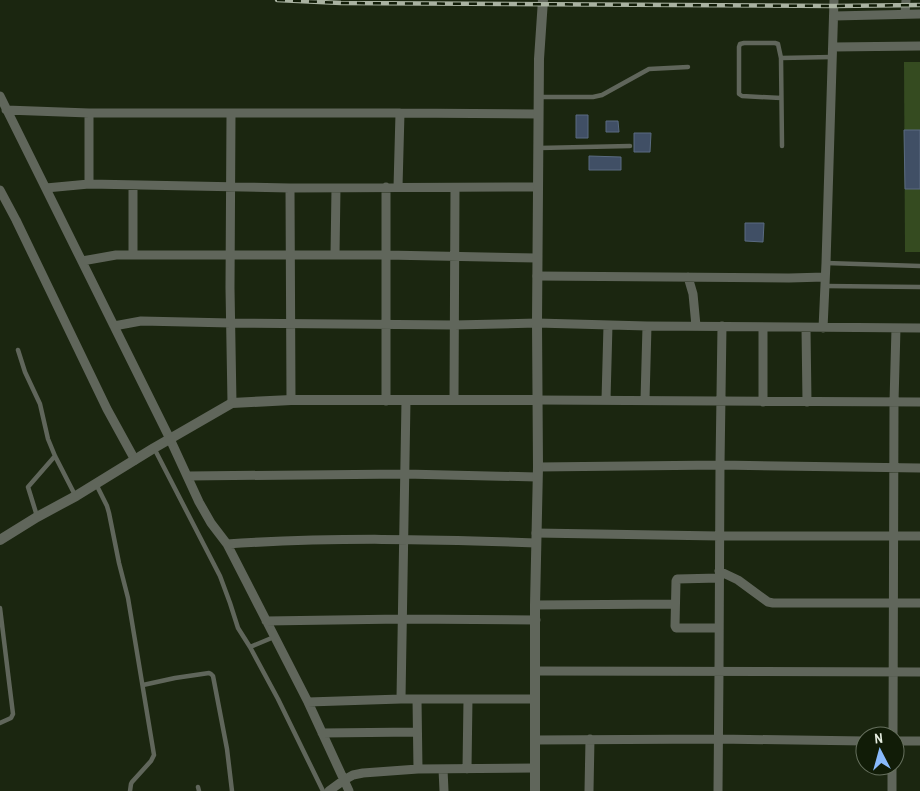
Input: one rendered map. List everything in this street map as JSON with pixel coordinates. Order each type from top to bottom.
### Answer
[{"type":"street","points":[[535,791],[538,472],[536,323],[538,114],[539,42],[543,0]]},
{"type":"street","points":[[823,328],[834,0]]},
{"type":"street","points":[[905,14],[906,0]]},
{"type":"street","points":[[834,16],[920,14]]},
{"type":"street","points":[[832,52],[920,46]]},
{"type":"street","points":[[0,96],[170,439],[199,502],[211,523],[227,544],[308,702],[349,791]]},
{"type":"street","points":[[6,110],[89,113],[400,112],[538,114]]},
{"type":"street","points":[[398,187],[400,112]]},
{"type":"street","points":[[89,113],[89,184]]},
{"type":"street","points":[[232,114],[230,255],[232,403]]},
{"type":"street","points":[[46,188],[89,184],[290,188],[538,187]]},
{"type":"street","points":[[133,186],[133,255]]},
{"type":"street","points":[[290,188],[290,400]]},
{"type":"street","points":[[335,255],[336,188]]},
{"type":"street","points":[[386,188],[386,401]]},
{"type":"street","points":[[454,188],[454,400]]},
{"type":"street","points":[[0,190],[107,409],[135,460]]},
{"type":"street","points":[[82,261],[116,255],[291,254],[537,258]]},
{"type":"street","points":[[537,276],[780,278],[825,282]]},
{"type":"street","points":[[688,277],[693,294],[696,326]]},
{"type":"street","points":[[114,326],[141,321],[231,324],[454,325],[536,323],[647,326],[920,328]]},
{"type":"street","points":[[606,400],[608,325]]},
{"type":"street","points":[[645,400],[647,326]]},
{"type":"street","points":[[718,791],[722,326]]},
{"type":"street","points":[[763,327],[764,402]]},
{"type":"street","points":[[806,328],[807,402]]},
{"type":"street","points":[[893,726],[896,328]]},
{"type":"street","points":[[0,540],[232,403],[290,400],[920,402]]},
{"type":"street","points":[[401,699],[406,400]]},
{"type":"street","points":[[188,476],[538,472],[720,465],[920,468]]},
{"type":"street","points":[[227,544],[279,541],[404,539],[920,536]]},
{"type":"street","points":[[720,628],[676,628],[676,581],[679,578],[719,575],[738,580],[768,602],[773,603],[920,603]]},
{"type":"street","points":[[536,605],[675,604]]},
{"type":"street","points":[[266,621],[536,620]]},
{"type":"street","points":[[535,671],[920,672]]},
{"type":"street","points":[[308,702],[401,699],[535,699]]},
{"type":"street","points":[[417,699],[418,769]]},
{"type":"street","points":[[467,769],[468,699]]},
{"type":"street","points":[[322,733],[418,732]]},
{"type":"street","points":[[589,791],[590,739]]},
{"type":"street","points":[[535,740],[855,741]]},
{"type":"street","points":[[905,741],[920,741]]},
{"type":"street","points":[[329,791],[353,775],[363,773],[418,769],[535,768]]},
{"type":"street","points":[[443,769],[444,791]]},
{"type":"street","points":[[892,776],[892,791]]},
{"type":"lane","points":[[781,98],[742,96],[739,94],[740,44],[775,43],[780,47],[782,146]]},
{"type":"lane","points":[[781,58],[832,52]]},
{"type":"lane","points":[[539,98],[592,97],[602,95],[649,69],[688,67]]},
{"type":"lane","points":[[539,148],[630,146]]},
{"type":"lane","points":[[826,263],[920,266]]},
{"type":"lane","points":[[825,282],[920,287]]},
{"type":"lane","points":[[18,350],[25,372],[40,404],[48,439],[76,496]]},
{"type":"lane","points":[[154,448],[220,576],[238,628],[278,699],[322,791]]},
{"type":"lane","points":[[37,517],[28,487],[55,456]]},
{"type":"lane","points":[[96,484],[109,513],[128,598],[154,755],[151,761],[130,784],[130,791]]},
{"type":"lane","points":[[0,608],[2,645],[13,714],[11,718],[0,723]]},
{"type":"lane","points":[[250,647],[274,636]]},
{"type":"lane","points":[[143,685],[209,673],[213,676],[227,749],[232,791]]},
{"type":"green space","points":[[904,62],[920,62],[920,252],[905,252]]},
{"type":"building","points":[[576,115],[588,115],[588,138],[576,138]]},
{"type":"building","points":[[606,121],[618,121],[619,132],[606,132]]},
{"type":"building","points":[[904,130],[920,130],[920,189],[905,189]]},
{"type":"building","points":[[634,133],[651,133],[650,152],[634,152]]},
{"type":"building","points":[[589,156],[621,157],[621,170],[589,170]]},
{"type":"building","points":[[745,223],[764,223],[763,242],[745,241]]},
{"type":"railway","points":[[277,0],[341,3],[920,5]]}]
